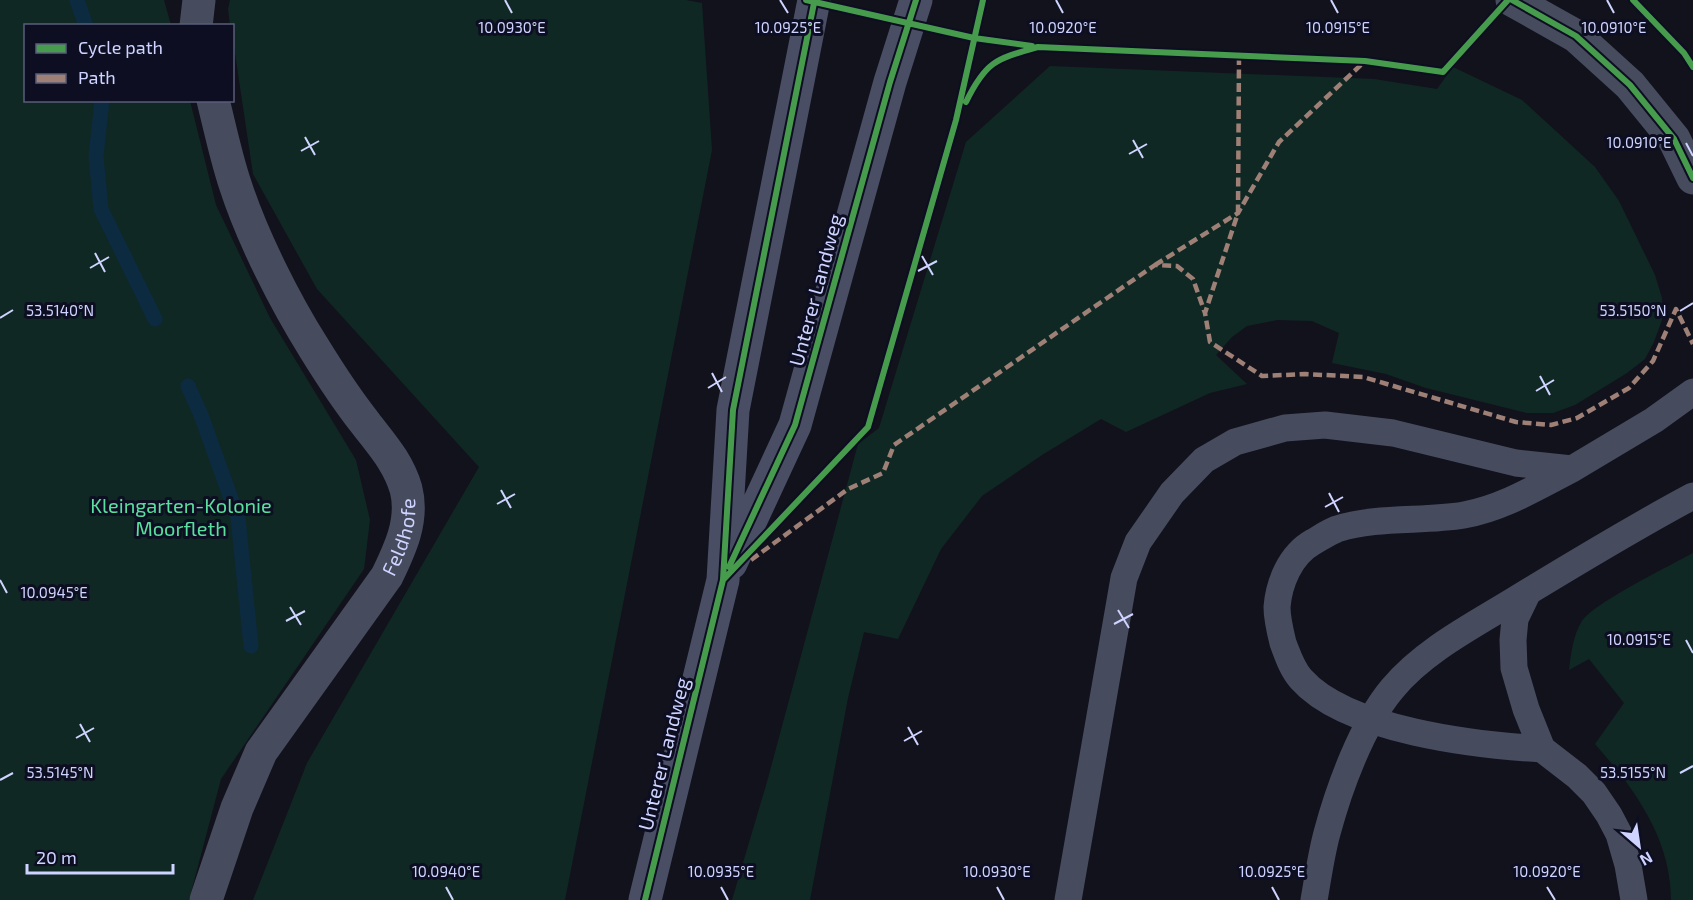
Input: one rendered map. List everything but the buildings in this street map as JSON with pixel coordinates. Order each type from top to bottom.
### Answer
[{"type":"main road","name":"Unterer Landweg","points":[[645,900],[723,580],[733,410],[814,0]]},
{"type":"main road","name":"Unterer Landweg","points":[[723,580],[795,425],[915,0]]},
{"type":"street","points":[[196,24],[199,0]]},
{"type":"street","points":[[1512,0],[1576,36],[1630,85],[1674,139],[1693,178]]},
{"type":"street","name":"Feldhofe","points":[[206,900],[237,808],[261,752],[387,576],[402,545],[408,518],[407,492],[399,470],[386,447],[366,425],[313,346],[283,293],[255,235],[235,185],[214,102]]},
{"type":"lane","points":[[1542,749],[1487,746],[1406,730],[1372,720],[1314,691],[1301,679],[1289,660],[1277,615],[1279,589],[1289,566],[1310,544],[1337,529],[1370,523],[1462,515],[1495,507],[1572,469],[1654,420],[1693,392]]},
{"type":"lane","points":[[1068,900],[1124,578],[1137,542],[1172,493],[1204,460],[1236,442],[1256,436],[1285,428],[1325,425],[1393,433],[1516,463],[1572,469]]},
{"type":"lane","points":[[1314,900],[1326,835],[1358,746],[1392,688],[1423,659],[1461,632],[1640,524],[1693,496]]},
{"type":"lane","points":[[1528,592],[1515,619],[1513,640],[1514,668],[1526,709],[1542,749],[1577,776],[1594,793],[1609,815],[1619,834],[1628,865],[1634,900]]},
{"type":"green space","name":"Kleingarten-Kolonie Moorfleth","points":[[0,0],[164,0],[171,24],[24,24],[24,102],[190,102],[216,205],[270,318],[356,460],[370,520],[364,569],[221,779],[189,900],[0,900]]},
{"type":"green space","points":[[230,0],[686,0],[702,3],[712,150],[565,900],[253,900],[307,763],[479,467],[317,289],[253,174],[234,47],[234,24],[230,24],[228,9]]},
{"type":"green space","points":[[1050,66],[1374,79],[1437,89],[1453,67],[1522,100],[1595,167],[1619,201],[1655,275],[1662,298],[1663,317],[1654,342],[1645,359],[1627,373],[1575,405],[1553,413],[1527,413],[1426,388],[1386,374],[1332,363],[1339,333],[1312,321],[1277,320],[1247,326],[1232,337],[1216,355],[1247,384],[1210,393],[1126,432],[1101,419],[1042,455],[982,496],[941,549],[898,639],[864,632],[848,698],[810,900],[732,900],[767,782],[858,444],[879,428],[966,142]]},
{"type":"green space","points":[[1693,553],[1693,900],[1671,900],[1665,856],[1648,815],[1623,778],[1595,744],[1624,703],[1589,659],[1569,670],[1576,632],[1589,613],[1651,575]]},
{"type":"waterway","points":[[77,0],[85,24]]},
{"type":"waterway","points":[[102,102],[96,156],[101,209],[155,319]]},
{"type":"waterway","points":[[188,386],[201,415],[238,518],[251,646]]},
{"type":"marked path","points":[[1239,56],[1238,213],[1205,313],[1210,342],[1262,376],[1305,374],[1363,377],[1516,422],[1551,425],[1577,418],[1629,388],[1653,361],[1676,309],[1693,344]]},
{"type":"marked path","points":[[1155,265],[1238,213],[1279,142],[1365,61]]},
{"type":"marked path","points":[[751,560],[848,489],[883,473],[894,445],[1155,265],[1177,266],[1193,279],[1205,313]]},
{"type":"cycle path","points":[[806,0],[974,38],[1032,46]]},
{"type":"cycle path","points":[[729,567],[795,425],[890,82],[916,0]]},
{"type":"cycle path","points":[[723,580],[868,427],[956,120],[983,0]]},
{"type":"cycle path","points":[[966,102],[986,70],[1002,59],[1038,47],[1365,61],[1443,72],[1508,0]]},
{"type":"cycle path","points":[[1512,0],[1576,36],[1630,85],[1674,139],[1693,178]]},
{"type":"cycle path","points":[[1633,0],[1684,53],[1693,67]]},
{"type":"cycle path","points":[[645,900],[723,580],[733,410],[814,3]]}]
